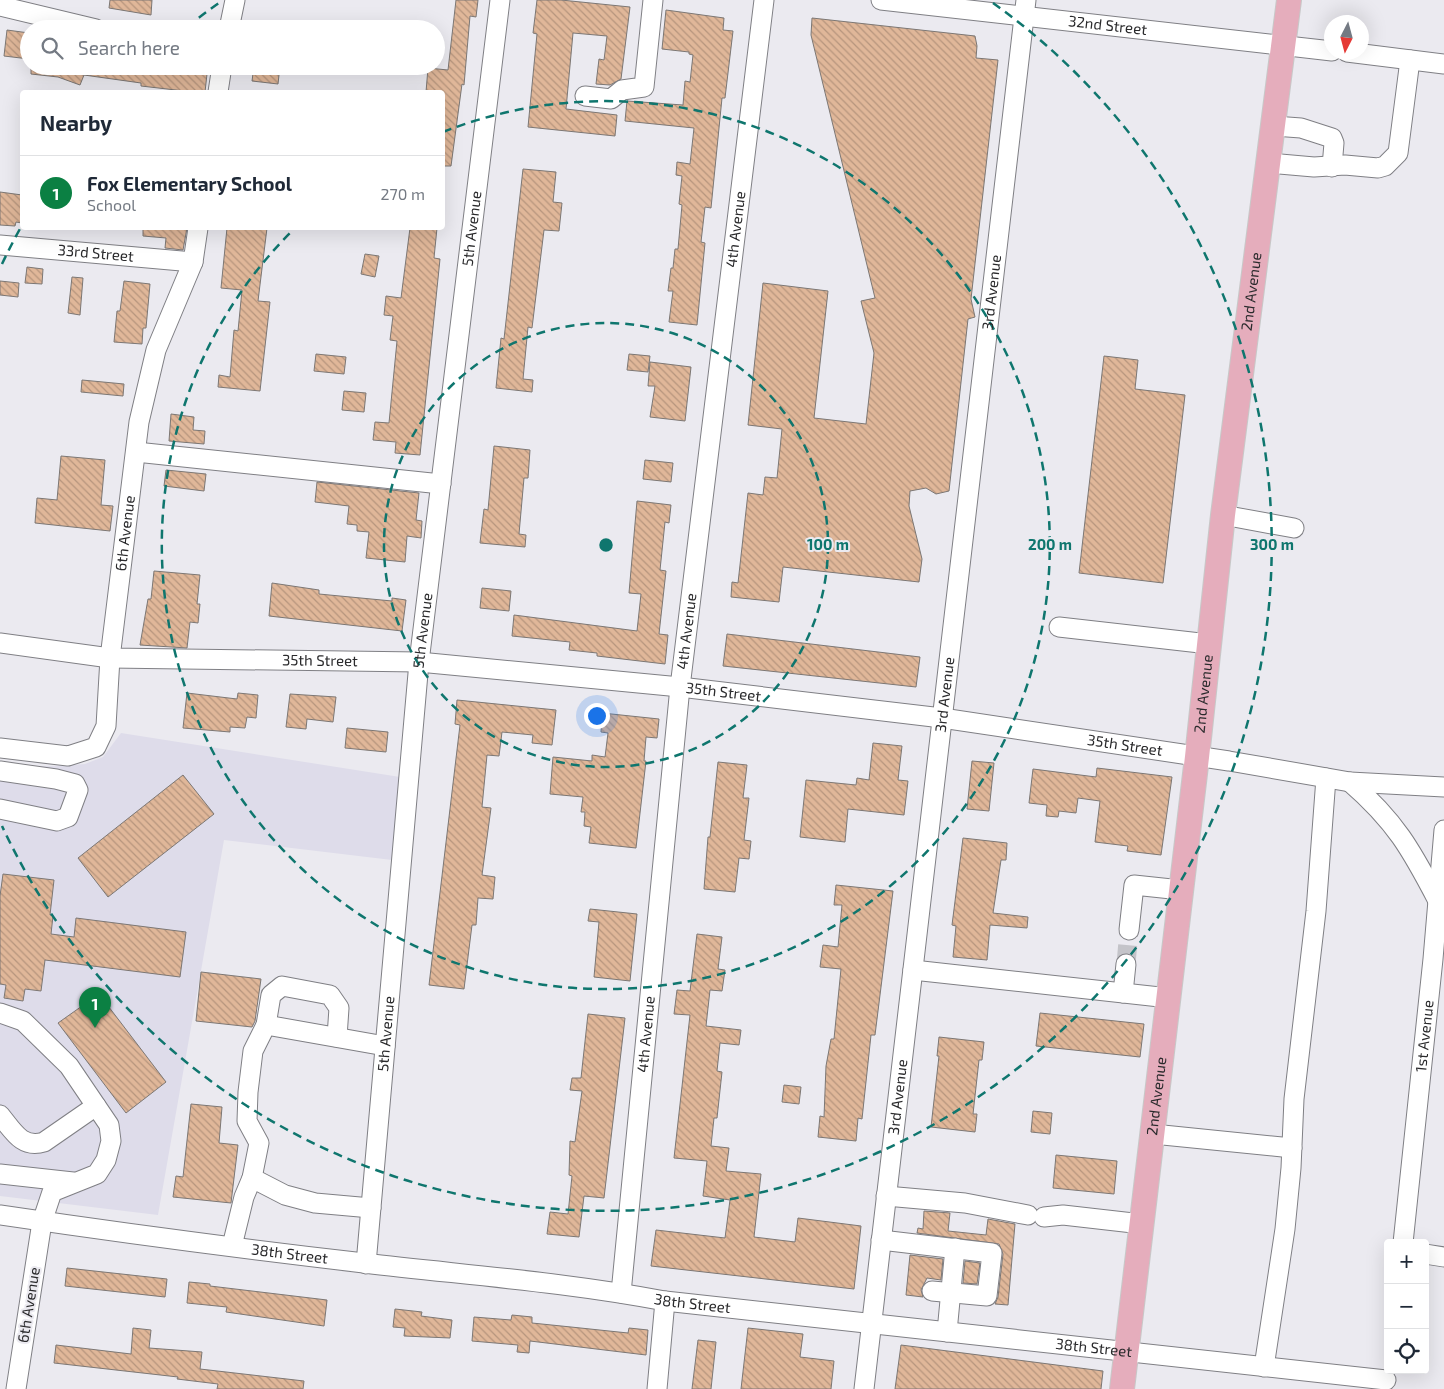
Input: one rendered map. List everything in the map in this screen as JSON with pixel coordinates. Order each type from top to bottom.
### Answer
[{"type":"main road","name":"2nd Avenue","points":[[1122,1389],[1197,757],[1223,515],[1285,45],[1289,0]]},
{"type":"street","points":[[232,20],[235,0]]},
{"type":"street","name":"5th Avenue","points":[[366,1264],[419,662],[500,0]]},
{"type":"street","points":[[585,96],[611,99],[622,90],[644,87],[653,0]]},
{"type":"street","name":"4th Avenue","points":[[621,1293],[680,687],[764,0]]},
{"type":"street","name":"32nd Street","points":[[882,0],[1025,7],[1324,50]]},
{"type":"street","points":[[0,6],[58,20]]},
{"type":"street","name":"3rd Avenue","points":[[864,1389],[1025,7]]},
{"type":"street","points":[[1369,55],[1444,64]]},
{"type":"street","points":[[1269,164],[1314,168],[1345,164],[1378,168],[1385,166],[1398,153],[1410,60]]},
{"type":"street","points":[[218,90],[221,75]]},
{"type":"street","points":[[1274,126],[1318,133],[1332,138],[1334,143],[1332,167]]},
{"type":"street","name":"6th Avenue","points":[[0,748],[68,756],[96,747],[106,726],[110,658],[139,422],[156,350],[193,262],[198,230]]},
{"type":"street","name":"33rd Street","points":[[0,245],[193,262]]},
{"type":"street","points":[[136,452],[441,484]]},
{"type":"street","points":[[1223,515],[1294,528]]},
{"type":"street","points":[[1058,628],[1209,644]]},
{"type":"street","name":"35th Street","points":[[0,642],[110,658],[419,662],[680,687],[942,718],[1350,782],[1444,787]]},
{"type":"street","points":[[0,772],[56,779],[75,784],[78,790],[68,817],[57,821],[0,809]]},
{"type":"street","points":[[1264,1367],[1285,1228],[1294,1099],[1316,911],[1326,778]]},
{"type":"street","points":[[1350,782],[1383,812],[1404,838],[1438,902]]},
{"type":"street","name":"1st Avenue","points":[[1403,1239],[1444,830]]},
{"type":"street","points":[[1130,930],[1134,885],[1181,890]]},
{"type":"street","points":[[1123,993],[1126,964]]},
{"type":"street","points":[[913,970],[1168,998]]},
{"type":"street","points":[[232,1246],[244,1197],[252,1178],[259,1143],[247,1121],[248,1092],[253,1051],[266,1025],[271,995],[282,986],[330,995],[339,1008],[336,1037]]},
{"type":"street","points":[[0,1014],[24,1021],[69,1066],[109,1126],[111,1141],[106,1160],[96,1174],[79,1183],[0,1174]]},
{"type":"street","points":[[266,1025],[385,1046]]},
{"type":"street","points":[[0,1115],[27,1144],[34,1145],[44,1142],[96,1106]]},
{"type":"street","points":[[1152,1134],[1292,1148]]},
{"type":"street","points":[[252,1178],[293,1197],[316,1203],[370,1208]]},
{"type":"street","name":"6th Avenue","points":[[16,1389],[42,1222],[52,1192],[79,1183]]},
{"type":"street","points":[[886,1196],[965,1203],[1036,1216],[1063,1215],[1142,1224]]},
{"type":"street","name":"38th Street","points":[[0,1216],[366,1264],[473,1273],[621,1293],[665,1301],[1264,1367],[1386,1378]]},
{"type":"street","points":[[881,1240],[992,1253],[987,1296],[942,1292]]},
{"type":"street","points":[[947,1332],[942,1292],[955,1248]]},
{"type":"street","points":[[1429,1255],[1444,1257]]},
{"type":"street","points":[[656,1389],[665,1301]]},
{"type":"shaded area","points":[[121,733],[400,777],[392,860],[224,840],[158,1215],[0,1196],[0,767],[85,764],[103,757]]},
{"type":"building","points":[[110,0],[152,0],[151,15],[109,8]]},
{"type":"building","points":[[456,0],[478,0],[476,17],[470,16],[464,85],[462,84],[451,166],[445,166],[445,90],[426,90],[427,75],[445,75],[445,70],[448,70]]},
{"type":"building","points":[[537,0],[561,0],[630,7],[621,79],[610,85],[596,84],[599,59],[604,60],[607,36],[573,33],[566,109],[617,115],[615,136],[528,127],[537,34],[533,33]]},
{"type":"building","points":[[666,10],[724,18],[723,30],[733,31],[725,98],[722,98],[711,208],[705,207],[701,242],[705,243],[697,325],[669,322],[673,291],[668,291],[675,249],[678,249],[682,205],[679,204],[682,176],[676,175],[677,162],[690,164],[694,128],[625,121],[627,101],[683,105],[685,81],[690,82],[693,55],[689,54],[689,52],[662,49]]},
{"type":"building","points":[[812,18],[975,36],[977,46],[976,58],[998,60],[971,299],[975,317],[968,319],[949,491],[936,494],[926,488],[910,491],[909,506],[922,559],[919,582],[783,567],[779,602],[731,597],[732,582],[738,583],[748,493],[763,495],[765,477],[777,478],[782,429],[748,425],[763,283],[828,291],[814,418],[866,424],[874,353],[861,301],[875,298],[811,35]]},
{"type":"building","points":[[7,30],[20,32],[20,58],[4,56]]},
{"type":"building","points":[[40,75],[84,75],[80,85],[58,77]]},
{"type":"building","points":[[84,75],[207,75],[205,90],[176,90],[141,86],[141,83]]},
{"type":"building","points":[[253,75],[279,75],[278,84],[252,81]]},
{"type":"building","points":[[523,169],[556,172],[553,202],[562,203],[559,231],[544,230],[532,328],[528,327],[523,379],[533,380],[532,392],[496,388],[501,338],[504,339]]},
{"type":"building","points":[[0,192],[20,195],[20,223],[16,222],[15,226],[0,225]]},
{"type":"building","points":[[143,230],[187,230],[183,250],[165,248],[166,238],[143,236]]},
{"type":"building","points":[[227,230],[267,230],[258,301],[270,302],[260,391],[218,387],[219,375],[230,377],[234,330],[238,331],[242,290],[221,288]]},
{"type":"building","points":[[410,230],[437,230],[434,258],[440,259],[420,455],[395,453],[396,442],[373,440],[375,422],[389,423],[397,341],[390,340],[393,316],[384,315],[386,296],[401,298]]},
{"type":"building","points":[[365,254],[379,256],[375,277],[361,274]]},
{"type":"building","points":[[27,267],[43,269],[42,284],[25,283]]},
{"type":"building","points":[[72,277],[83,278],[80,315],[68,313]]},
{"type":"building","points":[[0,281],[19,283],[18,297],[0,295]]},
{"type":"building","points":[[124,281],[150,284],[146,328],[143,328],[142,344],[114,342],[117,311],[120,311]]},
{"type":"building","points":[[316,354],[346,357],[344,374],[314,371]]},
{"type":"building","points":[[629,354],[650,356],[648,372],[627,370]]},
{"type":"building","points":[[1104,356],[1138,360],[1135,389],[1185,395],[1163,583],[1079,573]]},
{"type":"building","points":[[650,362],[691,367],[685,421],[650,417],[655,386],[648,386]]},
{"type":"building","points":[[82,380],[124,384],[123,396],[81,392]]},
{"type":"building","points":[[344,391],[366,393],[364,412],[342,410]]},
{"type":"building","points":[[171,414],[194,417],[193,430],[205,431],[204,444],[169,441]]},
{"type":"building","points":[[494,446],[530,450],[528,478],[524,478],[519,534],[526,535],[525,547],[480,543],[484,509],[488,510]]},
{"type":"building","points":[[61,456],[105,460],[101,505],[113,506],[110,531],[35,523],[37,498],[57,500]]},
{"type":"building","points":[[645,460],[673,463],[671,482],[643,479]]},
{"type":"building","points":[[166,470],[206,474],[204,491],[164,486]]},
{"type":"building","points":[[317,482],[419,493],[416,520],[422,521],[421,538],[407,536],[405,562],[366,558],[369,532],[357,531],[357,525],[347,524],[349,506],[315,502]]},
{"type":"building","points":[[637,501],[671,505],[669,523],[665,522],[660,570],[666,571],[659,634],[668,635],[665,664],[597,656],[597,653],[569,650],[570,642],[512,636],[514,615],[637,631],[641,594],[629,593]]},
{"type":"building","points":[[154,571],[200,575],[197,604],[200,604],[198,623],[190,622],[187,648],[140,645],[148,599],[151,599]]},
{"type":"building","points":[[272,583],[319,590],[319,594],[392,601],[392,598],[406,600],[402,631],[269,616]]},
{"type":"building","points":[[482,588],[511,591],[509,611],[480,608]]},
{"type":"building","points":[[727,634],[920,657],[916,687],[723,666]]},
{"type":"building","points":[[187,693],[237,699],[238,693],[258,695],[256,718],[247,717],[245,728],[230,727],[230,732],[183,728]]},
{"type":"building","points":[[290,694],[336,697],[333,722],[307,719],[306,729],[286,727]]},
{"type":"building","points":[[457,700],[556,710],[552,745],[532,743],[533,735],[502,732],[499,756],[487,755],[482,807],[491,808],[482,875],[495,877],[493,899],[478,898],[476,925],[472,925],[464,989],[429,985],[460,725],[455,724]]},
{"type":"building","points":[[602,713],[659,719],[657,738],[646,737],[644,761],[646,761],[636,848],[589,843],[591,827],[584,826],[585,812],[581,812],[583,797],[550,794],[553,757],[592,761],[592,755],[605,757],[608,733],[601,732]]},
{"type":"building","points":[[347,728],[388,732],[386,752],[345,748]]},
{"type":"building","points":[[873,743],[902,746],[898,780],[908,781],[904,815],[848,809],[845,842],[800,837],[806,780],[856,785],[857,778],[869,780]]},
{"type":"building","points":[[972,761],[994,763],[989,811],[967,809]]},
{"type":"building","points":[[718,762],[747,765],[743,798],[749,798],[744,840],[751,841],[749,859],[739,858],[735,892],[704,889],[708,837],[710,837]]},
{"type":"building","points":[[1097,768],[1172,777],[1161,855],[1127,851],[1128,846],[1095,842],[1100,801],[1078,798],[1076,813],[1059,811],[1058,817],[1046,816],[1047,805],[1029,803],[1033,769],[1096,777]]},
{"type":"building","points":[[183,775],[214,814],[108,897],[78,858]]},
{"type":"building","points":[[963,838],[1007,843],[1006,860],[1001,860],[993,913],[1028,917],[1027,928],[990,925],[987,960],[953,957],[956,926],[952,925]]},
{"type":"building","points":[[3,874],[54,880],[50,915],[53,916],[51,934],[74,937],[76,918],[186,932],[180,977],[45,960],[41,991],[25,989],[23,1001],[4,998],[6,985],[0,984],[0,896]]},
{"type":"building","points":[[836,885],[893,891],[875,1035],[871,1035],[862,1119],[858,1118],[856,1141],[818,1137],[820,1116],[824,1117],[826,1066],[831,1039],[834,1039],[841,969],[820,967],[823,945],[838,947],[842,905],[834,905]]},
{"type":"building","points":[[590,909],[637,914],[630,981],[594,977],[599,922],[588,921]]},
{"type":"building","points":[[697,934],[722,937],[718,969],[725,970],[722,991],[710,990],[706,1026],[741,1030],[739,1045],[720,1043],[717,1071],[722,1072],[717,1118],[714,1118],[711,1146],[729,1148],[726,1171],[761,1174],[754,1237],[795,1242],[798,1218],[861,1226],[854,1289],[651,1266],[656,1230],[725,1238],[730,1200],[703,1196],[707,1161],[674,1158],[690,1015],[674,1014],[677,990],[690,991]]},
{"type":"building","points":[[201,972],[261,979],[255,1021],[252,1027],[196,1021]]},
{"type":"building","points":[[99,994],[166,1082],[126,1113],[58,1023]]},
{"type":"building","points":[[1040,1013],[1144,1024],[1140,1057],[1036,1046]]},
{"type":"building","points":[[588,1014],[625,1018],[604,1198],[584,1196],[579,1237],[547,1234],[550,1212],[568,1214],[572,1176],[569,1175],[570,1141],[575,1142],[582,1091],[570,1090],[572,1078],[581,1078]]},
{"type":"building","points":[[939,1037],[984,1042],[982,1060],[979,1060],[973,1114],[977,1114],[975,1132],[931,1127],[939,1056],[937,1056]]},
{"type":"building","points":[[784,1085],[801,1087],[799,1104],[782,1102]]},
{"type":"building","points":[[191,1104],[222,1107],[219,1143],[238,1145],[231,1203],[173,1197],[176,1176],[183,1177]]},
{"type":"building","points":[[1033,1111],[1052,1113],[1050,1134],[1031,1132]]},
{"type":"building","points":[[1056,1155],[1117,1161],[1114,1194],[1053,1188]]},
{"type":"building","points":[[924,1211],[950,1213],[948,1231],[986,1235],[988,1219],[1015,1224],[1008,1305],[995,1304],[998,1297],[1003,1254],[999,1244],[917,1233],[918,1228],[923,1229]]},
{"type":"building","points":[[910,1255],[943,1259],[941,1280],[927,1278],[921,1290],[923,1297],[906,1295]]},
{"type":"building","points":[[965,1261],[980,1263],[977,1284],[963,1283]]},
{"type":"building","points":[[67,1268],[167,1279],[165,1297],[65,1286]]},
{"type":"building","points":[[189,1282],[327,1300],[324,1326],[226,1312],[227,1307],[187,1303]]},
{"type":"building","points":[[395,1309],[422,1312],[421,1316],[452,1320],[450,1338],[404,1336],[405,1328],[393,1327]]},
{"type":"building","points":[[512,1315],[532,1317],[532,1323],[628,1333],[629,1328],[648,1330],[646,1355],[530,1341],[529,1353],[517,1352],[518,1345],[472,1341],[474,1317],[511,1320]]},
{"type":"building","points":[[133,1328],[151,1330],[149,1348],[202,1352],[200,1369],[304,1381],[303,1389],[217,1389],[218,1384],[177,1379],[178,1377],[54,1363],[56,1345],[131,1354]]},
{"type":"building","points":[[748,1328],[803,1334],[800,1357],[834,1361],[831,1389],[741,1389]]},
{"type":"building","points":[[698,1340],[716,1342],[711,1389],[692,1389]]},
{"type":"building","points":[[901,1345],[1103,1371],[1101,1389],[895,1389]]},
{"type":"tunnel","points":[[1126,964],[1129,930]]},
{"type":"place","name":"Fox Elementary School","points":[[95,1028]]}]
